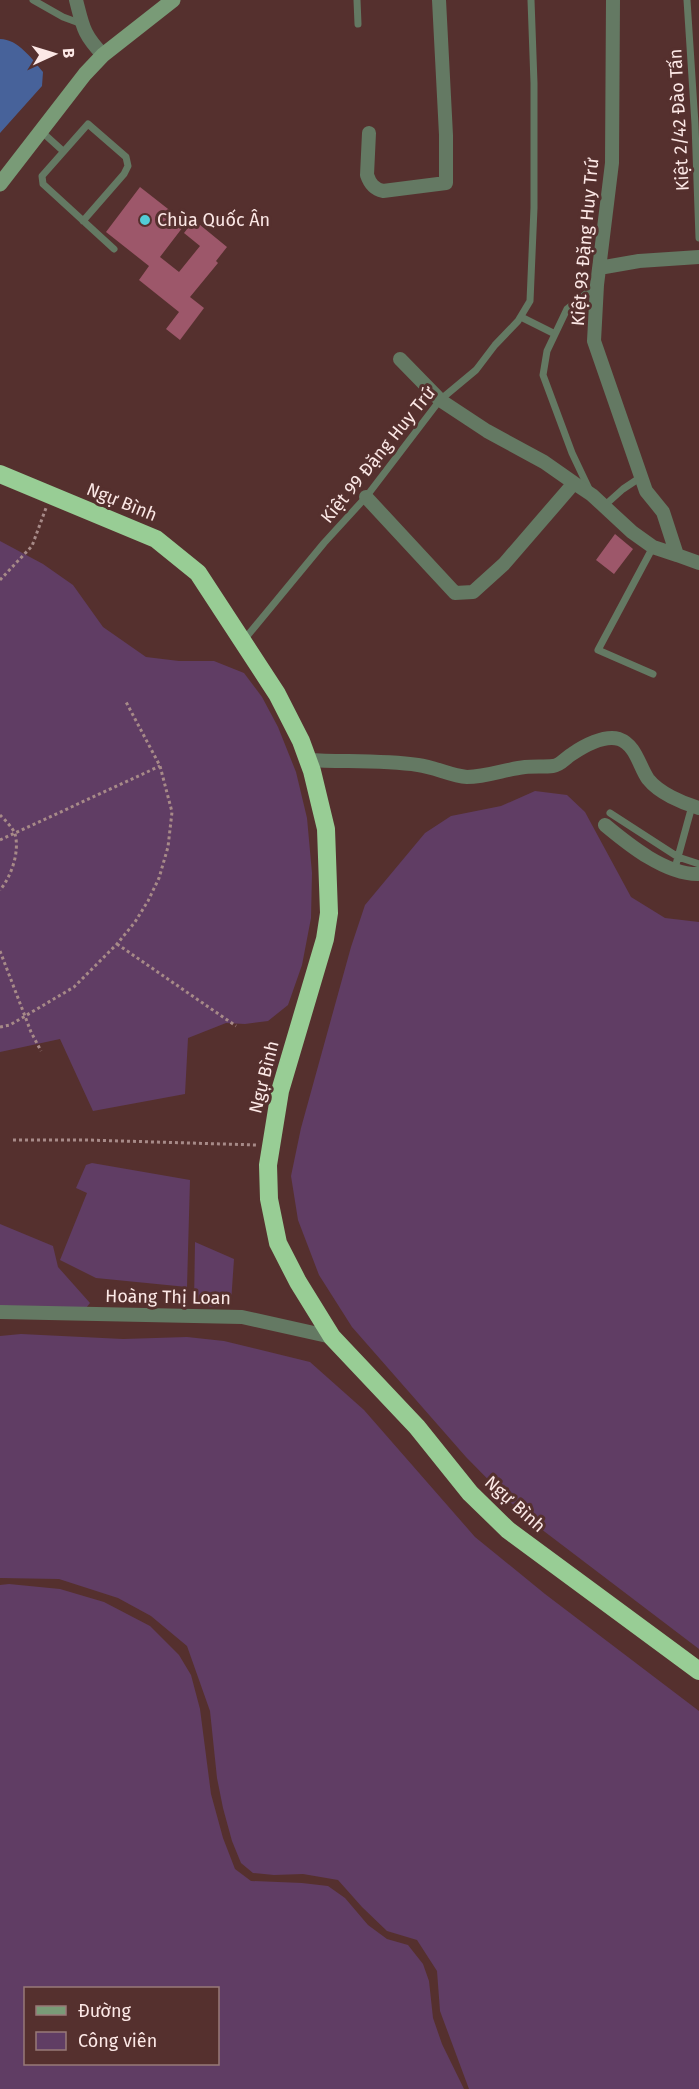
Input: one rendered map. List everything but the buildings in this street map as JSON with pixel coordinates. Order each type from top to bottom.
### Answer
[{"type":"highway","name":"Ngự Bình","points":[[0,474],[156,539],[198,573],[277,694],[301,741],[326,829],[329,913],[325,939],[280,1091],[268,1165],[269,1198],[278,1243],[298,1282],[332,1337],[417,1427],[470,1493],[508,1530],[699,1671]]},
{"type":"street","points":[[76,0],[88,39],[103,55]]},
{"type":"street","points":[[0,184],[85,74],[103,55],[173,0]]},
{"type":"street","points":[[369,133],[367,176],[377,190],[446,183],[446,135],[439,0]]},
{"type":"street","name":"Kiệt 93 Đặng Huy Trứ","points":[[613,0],[612,163],[597,285],[594,341],[646,491],[663,512],[677,555]]},
{"type":"street","points":[[599,268],[639,261],[699,257]]},
{"type":"street","points":[[400,359],[440,400],[487,431],[544,462],[592,495],[632,532],[653,547],[699,563]]},
{"type":"street","points":[[366,497],[455,593],[473,592],[504,564],[573,483]]},
{"type":"street","points":[[308,760],[416,765],[438,768],[465,777],[492,775],[525,767],[554,766],[606,738],[618,739],[628,744],[649,780],[664,792],[696,807]]},
{"type":"street","points":[[608,819],[635,849],[676,863],[685,873],[699,874]]},
{"type":"street","name":"Hoàng Thị Loan","points":[[0,1312],[242,1317],[332,1337]]},
{"type":"lane","points":[[33,0],[63,17],[82,24]]},
{"type":"lane","points":[[357,0],[358,24]]},
{"type":"lane","name":"Kiệt 99 Đặng Huy Trứ","points":[[243,642],[324,543],[366,497],[440,400],[476,370],[520,317],[530,301],[534,208],[534,83],[531,0]]},
{"type":"lane","name":"Kiệt 2/42 Đào Tấn","points":[[687,0],[699,238]]},
{"type":"lane","points":[[83,221],[124,174],[128,166],[126,157],[88,124],[42,176],[43,184],[83,221],[114,249]]},
{"type":"lane","points":[[42,132],[63,151]]},
{"type":"lane","points":[[592,495],[572,453],[543,375],[547,351],[567,309],[597,285]]},
{"type":"lane","points":[[520,317],[555,334]]},
{"type":"lane","points":[[604,506],[641,477]]},
{"type":"lane","points":[[652,674],[598,650],[653,547]]},
{"type":"lane","points":[[696,807],[676,863],[699,864]]},
{"type":"path","points":[[0,580],[32,546],[50,495]]},
{"type":"path","points":[[0,1027],[9,1025],[74,987],[117,944],[135,922],[159,878],[168,847],[172,812],[160,766],[125,700]]},
{"type":"path","points":[[0,840],[160,766]]},
{"type":"path","points":[[0,815],[15,833],[16,849],[13,868],[0,890]]},
{"type":"path","points":[[117,944],[236,1026]]},
{"type":"path","points":[[0,951],[41,1051]]},
{"type":"path","points":[[13,1140],[236,1143],[271,1146]]},
{"type":"green space","points":[[0,541],[43,564],[73,585],[103,627],[146,657],[179,661],[214,661],[244,673],[262,697],[278,727],[296,772],[307,818],[312,873],[311,918],[302,965],[288,1005],[268,1021],[245,1024],[226,1023],[188,1038],[185,1094],[93,1111],[60,1039],[0,1052]]},
{"type":"green space","points":[[535,791],[567,795],[585,812],[631,897],[665,918],[699,922],[699,1649],[524,1516],[466,1457],[352,1327],[319,1275],[298,1220],[291,1176],[301,1128],[351,947],[365,905],[425,833],[451,816],[501,806]]},
{"type":"green space","points":[[92,1163],[190,1180],[187,1287],[96,1278],[60,1260],[87,1193],[76,1188],[86,1165]]},
{"type":"green space","points":[[0,1224],[53,1246],[58,1267],[90,1303],[86,1308],[0,1307]]},
{"type":"green space","points":[[195,1242],[234,1259],[231,1303],[218,1307],[194,1303]]},
{"type":"green space","points":[[21,1334],[123,1339],[187,1337],[224,1341],[310,1362],[364,1410],[475,1537],[545,1594],[699,1711],[699,2089],[469,2089],[440,2011],[437,1971],[417,1940],[387,1931],[338,1880],[303,1874],[253,1873],[241,1863],[223,1808],[217,1778],[210,1711],[187,1646],[151,1616],[118,1598],[59,1579],[0,1578],[0,1336]]},
{"type":"green space","points":[[9,1584],[60,1589],[104,1602],[150,1626],[179,1655],[191,1675],[200,1709],[211,1794],[223,1838],[235,1869],[251,1881],[328,1886],[345,1898],[368,1925],[387,1939],[408,1945],[423,1964],[429,1981],[433,2018],[442,2044],[464,2089],[0,2089],[0,1585]]},
{"type":"water","points":[[0,39],[19,46],[43,72],[42,86],[0,133]]},
{"type":"place","name":"Chùa Quốc Ân","points":[[145,220]]}]
